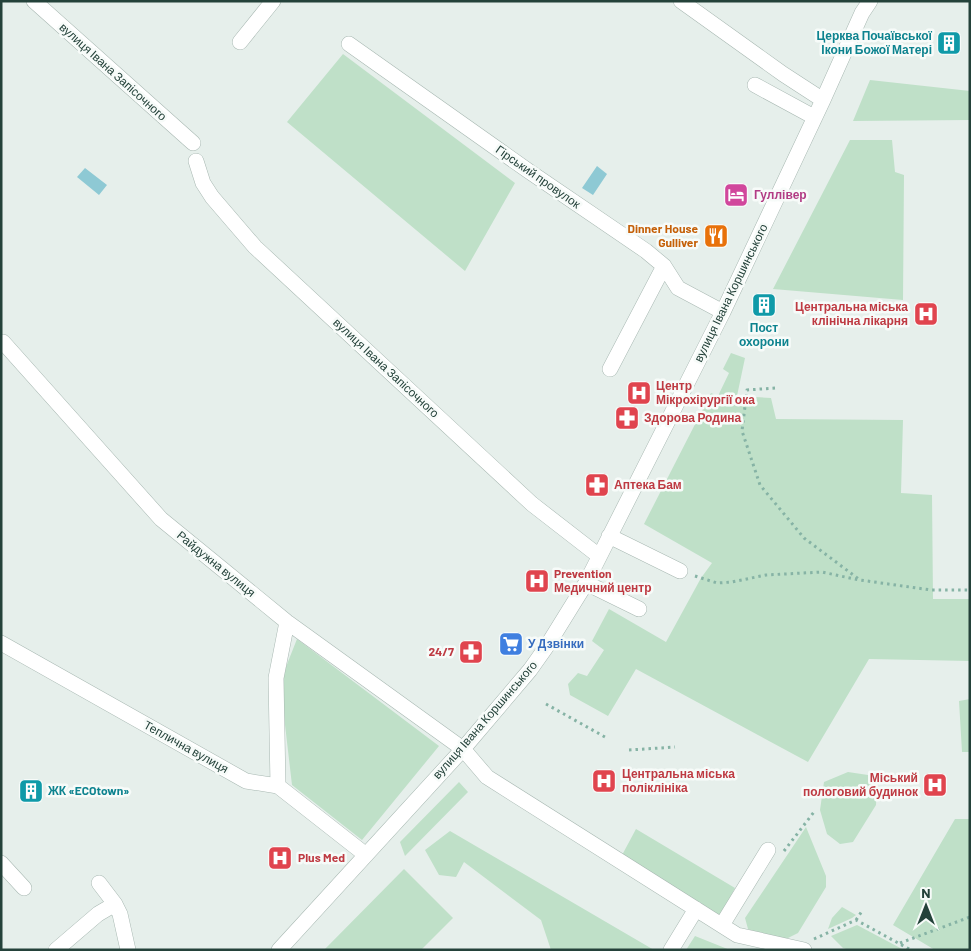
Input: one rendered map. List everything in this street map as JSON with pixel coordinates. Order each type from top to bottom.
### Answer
[{"type":"street","points":[[240,42],[273,1]]},
{"type":"street","points":[[681,1],[783,74],[823,100]]},
{"type":"street","name":"вулиця Івана Коршинського","points":[[279,950],[463,749],[530,670],[586,583],[723,312],[862,13],[870,1]]},
{"type":"street","name":"вулиця Івана Запісочного","points":[[38,3],[193,143]]},
{"type":"street","name":"Гірський провулок","points":[[349,44],[646,252],[664,266],[678,288],[723,312]]},
{"type":"street","points":[[755,85],[814,117]]},
{"type":"street","name":"вулиця Івана Запісочного","points":[[196,161],[203,183],[212,197],[255,247],[532,504],[599,556]]},
{"type":"street","points":[[610,369],[664,266]]},
{"type":"street","name":"Райдужна вулиця","points":[[3,342],[161,519],[287,622],[463,749],[487,777],[737,935],[809,944]]},
{"type":"street","points":[[609,536],[680,571]]},
{"type":"street","points":[[586,583],[639,609]]},
{"type":"street","points":[[278,786],[276,678],[287,622]]},
{"type":"street","name":"Теплична вулиця","points":[[1,643],[246,780],[278,786],[366,854]]},
{"type":"street","points":[[722,925],[768,850]]},
{"type":"street","points":[[1,863],[24,888]]},
{"type":"street","points":[[99,883],[120,914],[128,950]]},
{"type":"street","points":[[56,950],[98,914],[115,904]]},
{"type":"street","points":[[672,950],[696,909]]},
{"type":"path","points":[[775,388],[747,390],[742,431],[760,485],[804,538],[860,580]]},
{"type":"path","points":[[680,571],[716,583],[732,582],[766,575],[822,572],[860,580],[931,590],[970,590]]},
{"type":"path","points":[[546,704],[605,737]]},
{"type":"path","points":[[629,750],[675,748]]},
{"type":"path","points":[[768,850],[780,855],[814,812]]},
{"type":"path","points":[[809,944],[856,920],[862,911]]},
{"type":"path","points":[[899,944],[970,917]]},
{"type":"path","points":[[856,920],[911,950]]},
{"type":"green space","points":[[343,54],[515,183],[465,271],[287,122]]},
{"type":"green space","points":[[870,80],[970,91],[970,120],[853,121]]},
{"type":"green space","points":[[850,140],[892,140],[895,172],[904,175],[903,300],[773,289]]},
{"type":"green space","points":[[731,353],[745,358],[737,396],[771,398],[776,419],[903,420],[901,493],[932,495],[933,599],[970,599],[970,661],[869,659],[808,762],[636,669],[608,716],[570,695],[568,684],[578,673],[587,676],[604,650],[592,641],[609,609],[666,642],[701,578],[712,563],[644,524],[711,393],[718,396],[729,373],[723,369]]},
{"type":"green space","points":[[297,639],[439,746],[362,840],[292,785],[280,682]]},
{"type":"green space","points":[[970,699],[970,752],[962,752],[959,701]]},
{"type":"green space","points":[[848,772],[868,775],[877,781],[876,805],[853,842],[840,844],[827,834],[820,810],[824,782]]},
{"type":"green space","points":[[459,782],[468,792],[405,856],[400,842]]},
{"type":"green space","points":[[955,819],[970,819],[970,950],[935,950],[893,925]]},
{"type":"green space","points":[[806,827],[826,876],[826,887],[798,933],[782,941],[748,929],[745,918]]},
{"type":"green space","points":[[636,829],[735,888],[719,918],[621,857]]},
{"type":"green space","points":[[450,831],[654,950],[551,950],[541,920],[464,862],[456,877],[439,875],[425,850]]},
{"type":"green space","points":[[404,869],[453,918],[421,950],[324,950]]},
{"type":"green space","points":[[842,907],[856,915],[828,929],[832,918]]},
{"type":"green space","points":[[857,925],[904,950],[849,950],[843,948],[831,936]]},
{"type":"green space","points":[[695,936],[730,950],[686,950]]},
{"type":"water","points":[[597,166],[607,174],[593,195],[582,188]]},
{"type":"water","points":[[85,168],[107,185],[99,195],[77,177]]},
{"type":"place","name":"Церква Почаївської Ікони Божої Матері","points":[[949,43]]},
{"type":"place","name":"Гуллівер","points":[[736,195]]},
{"type":"place","name":"Dinner House Gulliver","points":[[716,236]]},
{"type":"place","name":"Пост охорони","points":[[764,305]]},
{"type":"place","name":"Центральна міська клінічна лікарня","points":[[926,314]]},
{"type":"place","name":"Центр Мікрохірургії ока","points":[[639,393]]},
{"type":"place","name":"Здорова Родина","points":[[627,418]]},
{"type":"place","name":"Аптека Бам","points":[[597,485]]},
{"type":"place","name":"Prevention Медичний центр","points":[[537,581]]},
{"type":"place","name":"У Дзвінки","points":[[511,644]]},
{"type":"place","name":"24/7","points":[[471,652]]},
{"type":"place","name":"Центральна міська поліклініка","points":[[604,781]]},
{"type":"place","name":"Міський пологовий будинок","points":[[935,785]]},
{"type":"place","name":"ЖК «ECOtown»","points":[[31,791]]},
{"type":"place","name":"Plus Med","points":[[280,858]]}]
